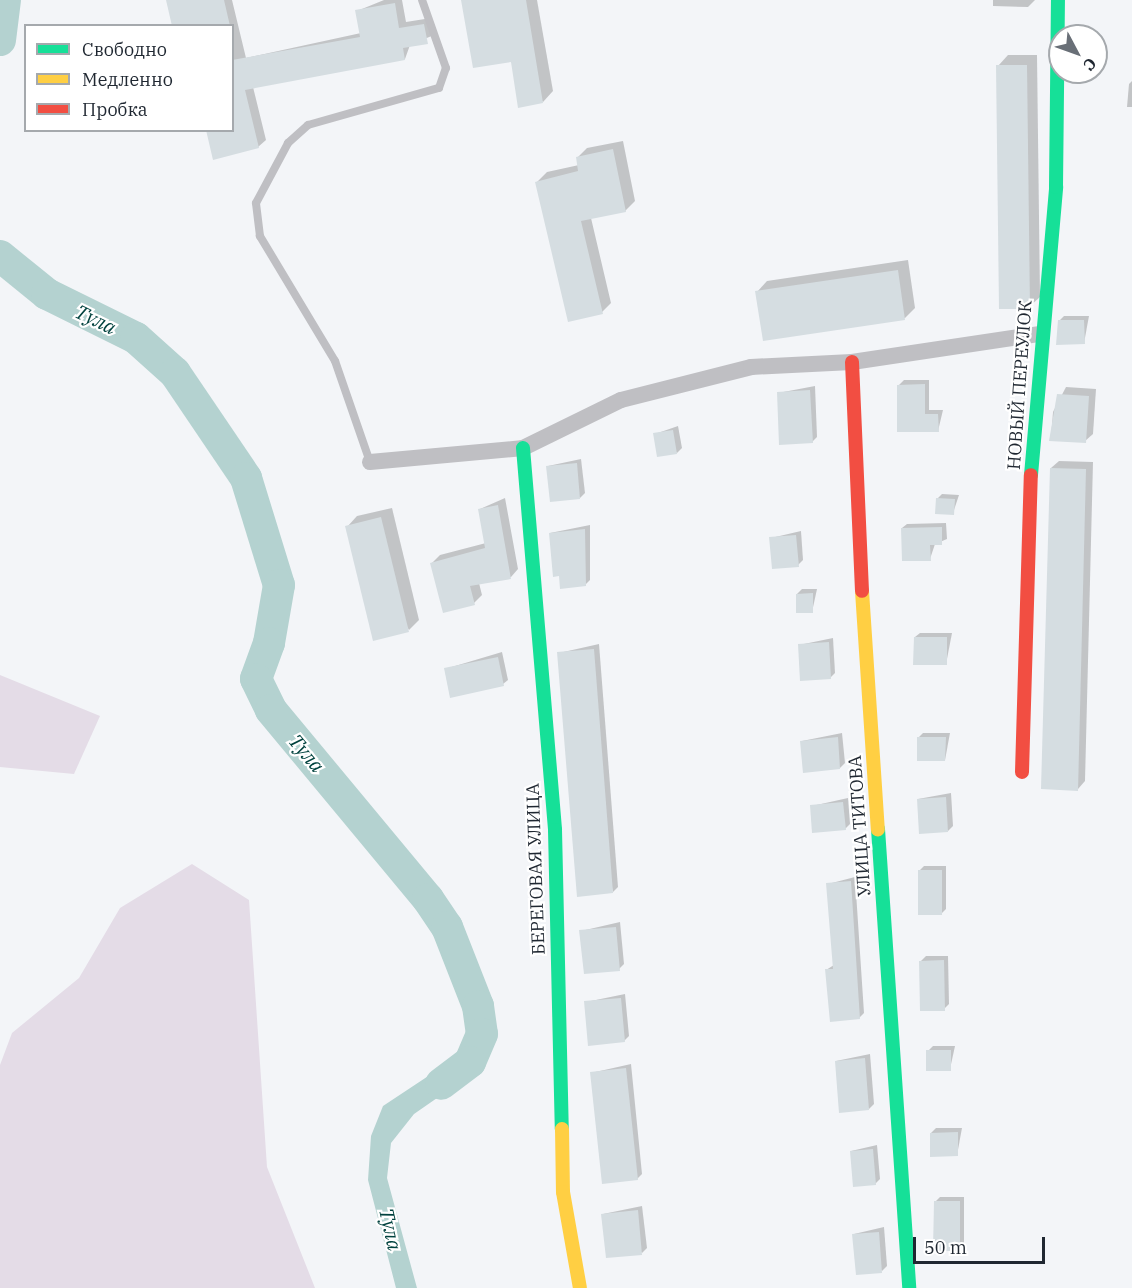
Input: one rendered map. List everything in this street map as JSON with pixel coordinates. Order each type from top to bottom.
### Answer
[{"type":"street","name":"НОВЫЙ ПЕРЕУЛОК","points":[[1022,772],[1040,334],[1056,187],[1058,0]]},
{"type":"street","points":[[369,462],[522,448],[621,400],[751,368],[852,362],[1040,334]]},
{"type":"street","name":"УЛИЦА ТИТОВА","points":[[852,362],[861,583],[909,1288]]},
{"type":"street","name":"БЕРЕГОВАЯ УЛИЦА","points":[[522,448],[555,830],[563,1192],[580,1288]]},
{"type":"lane","points":[[369,462],[335,361],[260,236],[256,203],[288,143],[308,126],[439,88],[446,68],[422,0]]},
{"type":"shaded area","points":[[0,675],[100,716],[74,774],[0,767]]},
{"type":"shaded area","points":[[192,864],[249,900],[267,1167],[315,1288],[0,1288],[0,1065],[12,1033],[79,978],[120,908]]},
{"type":"water","points":[[463,1053],[480,1060],[476,1071],[414,1114],[391,1143],[387,1178],[417,1288],[396,1288],[368,1180],[371,1136],[383,1106]]},
{"type":"building","points":[[166,0],[224,0],[230,24],[172,24]]},
{"type":"building","points":[[461,0],[526,0],[543,103],[518,108],[511,62],[473,68]]},
{"type":"building","points":[[395,3],[399,28],[424,24],[428,44],[403,48],[405,60],[245,90],[259,148],[213,160],[206,132],[234,132],[234,60],[360,37],[355,10]]},
{"type":"building","points":[[996,65],[1027,65],[1030,309],[999,309]]},
{"type":"building","points":[[613,149],[626,212],[581,221],[603,314],[568,322],[535,182],[578,171],[576,157]]},
{"type":"building","points":[[898,270],[905,320],[763,341],[755,291]]},
{"type":"building","points":[[1058,320],[1084,320],[1085,344],[1056,345]]},
{"type":"building","points":[[925,384],[925,414],[938,414],[939,432],[897,432],[897,385]]},
{"type":"building","points":[[810,390],[813,443],[779,445],[777,392]]},
{"type":"building","points":[[1057,394],[1089,396],[1086,443],[1049,441]]},
{"type":"building","points":[[673,430],[677,454],[657,457],[653,433]]},
{"type":"building","points":[[577,463],[580,499],[550,502],[546,466]]},
{"type":"building","points":[[1050,468],[1086,469],[1078,791],[1041,789]]},
{"type":"building","points":[[936,498],[955,499],[954,515],[935,514]]},
{"type":"building","points":[[498,505],[511,579],[470,586],[475,605],[443,613],[430,563],[485,548],[478,509]]},
{"type":"building","points":[[381,517],[409,632],[373,641],[345,526]]},
{"type":"building","points":[[942,527],[942,545],[930,545],[931,561],[902,561],[901,528]]},
{"type":"building","points":[[585,529],[586,586],[560,589],[559,576],[553,577],[549,533]]},
{"type":"building","points":[[796,535],[799,567],[772,569],[769,537]]},
{"type":"building","points":[[813,593],[813,613],[796,613],[796,594]]},
{"type":"building","points":[[914,637],[947,637],[947,665],[913,665]]},
{"type":"building","points":[[829,642],[831,679],[800,681],[798,644]]},
{"type":"building","points":[[594,649],[613,893],[577,897],[557,652]]},
{"type":"building","points":[[498,657],[504,686],[450,698],[444,668]]},
{"type":"building","points":[[838,737],[840,769],[803,773],[800,741]]},
{"type":"building","points":[[917,737],[946,737],[945,761],[917,761]]},
{"type":"building","points":[[946,797],[948,832],[919,834],[917,799]]},
{"type":"building","points":[[843,802],[846,830],[812,833],[810,805]]},
{"type":"building","points":[[918,870],[942,870],[942,915],[918,915]]},
{"type":"building","points":[[851,881],[860,1019],[830,1022],[825,969],[833,969],[826,883]]},
{"type":"building","points":[[616,927],[620,971],[584,974],[579,930]]},
{"type":"building","points":[[944,960],[945,1011],[920,1011],[919,961]]},
{"type":"building","points":[[621,998],[625,1042],[588,1046],[584,1001]]},
{"type":"building","points":[[926,1050],[951,1050],[951,1071],[926,1071]]},
{"type":"building","points":[[865,1058],[869,1110],[839,1113],[835,1061]]},
{"type":"building","points":[[626,1068],[638,1180],[602,1184],[590,1072]]},
{"type":"building","points":[[958,1132],[958,1156],[930,1157],[930,1133]]},
{"type":"building","points":[[873,1149],[876,1185],[853,1187],[850,1151]]},
{"type":"building","points":[[934,1201],[960,1201],[960,1251],[933,1251]]},
{"type":"building","points":[[638,1210],[642,1255],[606,1258],[601,1214]]},
{"type":"building","points":[[879,1232],[882,1273],[856,1275],[852,1234]]},
{"type":"waterway","name":"Тула","points":[[0,40],[5,0]]},
{"type":"waterway","name":"Тула","points":[[0,256],[47,294],[136,338],[175,373],[246,478],[279,585],[269,643],[256,679],[271,710],[428,899],[447,927],[478,1006],[482,1034],[470,1062],[441,1084]]},
{"type":"traffic: fast","points":[[1031,475],[1056,187],[1058,0]]},
{"type":"traffic: fast","points":[[523,448],[555,830],[562,1129]]},
{"type":"traffic: fast","points":[[878,829],[909,1288]]},
{"type":"traffic: slow","points":[[862,591],[878,829]]},
{"type":"traffic: slow","points":[[562,1129],[563,1192],[580,1288]]},
{"type":"traffic: jam","points":[[852,362],[862,591]]},
{"type":"traffic: jam","points":[[1022,772],[1031,475]]}]
